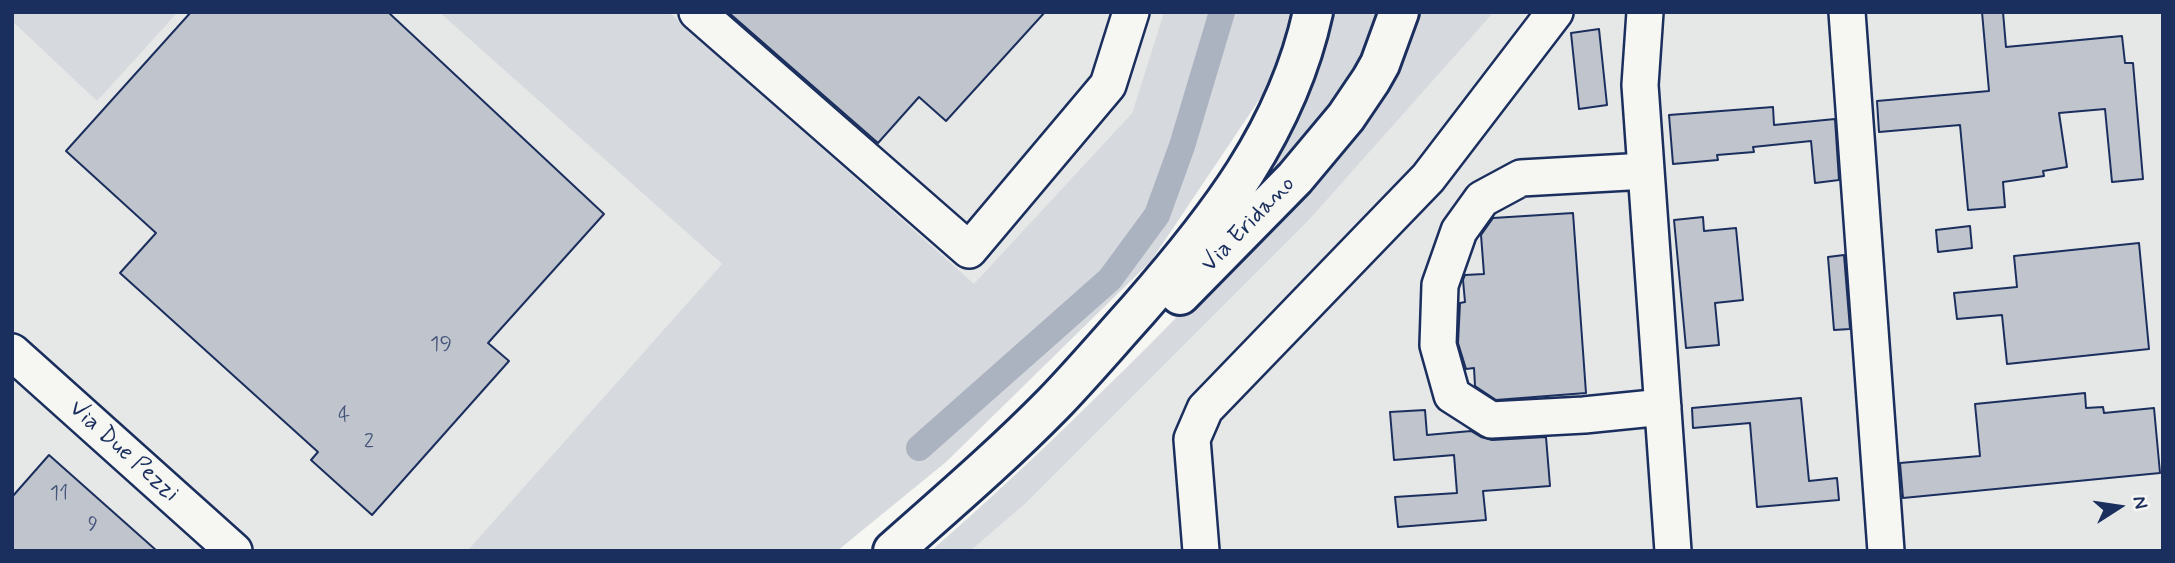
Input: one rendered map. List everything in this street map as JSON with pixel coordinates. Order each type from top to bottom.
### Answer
[{"type":"main road","name":"Via Eridano","points":[[1054,403],[1175,267],[1239,184],[1289,88],[1313,12]]},
{"type":"main road","name":"Via Eridano","points":[[893,551],[1054,403],[1166,309],[1295,178],[1346,117],[1371,80],[1388,47],[1399,12]]},
{"type":"street","points":[[697,12],[970,250],[1108,85],[1131,12]]},
{"type":"street","points":[[1201,551],[1192,439],[1205,409],[1428,178],[1555,12]]},
{"type":"street","points":[[1645,12],[1640,85],[1673,551]]},
{"type":"street","points":[[1847,12],[1886,551]]},
{"type":"street","points":[[1646,171],[1521,178],[1482,199],[1459,231],[1440,285],[1438,345],[1452,395],[1491,420],[1663,407]]},
{"type":"street","name":"Via Due Pezzi","points":[[12,352],[234,551]]},
{"type":"shaded area","points":[[12,12],[178,12],[97,101],[12,21]]},
{"type":"shaded area","points":[[178,12],[439,12],[722,264],[467,551],[12,551],[12,21],[97,100]]},
{"type":"shaded area","points":[[439,12],[669,12],[974,284],[1132,113],[1164,12],[1294,12],[1287,43],[1265,91],[1151,261],[946,462],[837,551],[467,551],[722,264]]},
{"type":"shaded area","points":[[669,12],[1164,12],[1132,113],[974,285]]},
{"type":"shaded area","points":[[1321,12],[1378,12],[1371,47],[1358,78],[1279,172],[1270,160]]},
{"type":"shaded area","points":[[1412,12],[1494,12],[1309,220],[1025,504],[970,551],[931,551],[1095,399],[1376,111],[1395,73]]},
{"type":"shaded area","points":[[1494,12],[2163,12],[2163,551],[970,551],[1025,504],[1309,220]]},
{"type":"building","points":[[191,12],[388,12],[604,214],[488,343],[509,361],[372,515],[311,460],[318,452],[120,273],[156,233],[66,151]]},
{"type":"building","points":[[728,12],[1045,12],[946,121],[919,97],[878,143]]},
{"type":"building","points":[[1982,12],[2003,12],[2006,47],[2122,36],[2125,63],[2133,63],[2143,179],[2112,182],[2105,109],[2059,113],[2067,167],[2043,171],[2044,176],[2003,182],[2005,207],[1968,210],[1960,125],[1879,132],[1877,101],[1989,91]]},
{"type":"building","points":[[1599,29],[1607,105],[1579,109],[1571,33]]},
{"type":"building","points":[[1773,107],[1774,125],[1835,119],[1839,180],[1815,183],[1811,141],[1753,147],[1754,152],[1717,155],[1718,160],[1673,164],[1669,115]]},
{"type":"building","points":[[1573,213],[1586,393],[1496,400],[1475,386],[1474,368],[1466,369],[1458,343],[1460,303],[1465,302],[1463,280],[1465,275],[1484,274],[1481,235],[1493,218]]},
{"type":"building","points":[[1703,217],[1704,231],[1736,228],[1743,300],[1715,303],[1719,345],[1686,348],[1674,220]]},
{"type":"building","points":[[1970,226],[1972,248],[1938,252],[1936,230]]},
{"type":"building","points":[[2139,243],[2149,349],[2007,364],[2002,315],[1957,319],[1954,293],[2017,287],[2014,256]]},
{"type":"building","points":[[1844,255],[1850,329],[1834,330],[1828,257]]},
{"type":"building","points":[[2085,393],[2086,408],[2103,407],[2104,413],[2154,408],[2160,473],[1903,498],[1900,463],[1980,456],[1975,404]]},
{"type":"building","points":[[1801,398],[1809,481],[1837,478],[1839,500],[1757,507],[1750,423],[1693,428],[1692,408]]},
{"type":"building","points":[[1425,410],[1427,435],[1471,431],[1492,440],[1546,437],[1550,486],[1483,491],[1486,520],[1398,527],[1395,497],[1457,493],[1454,455],[1394,460],[1390,412]]},
{"type":"building","points":[[49,455],[157,551],[12,551],[12,497]]},
{"type":"waterway","points":[[919,448],[1110,279],[1157,215],[1182,146],[1222,12]]}]
